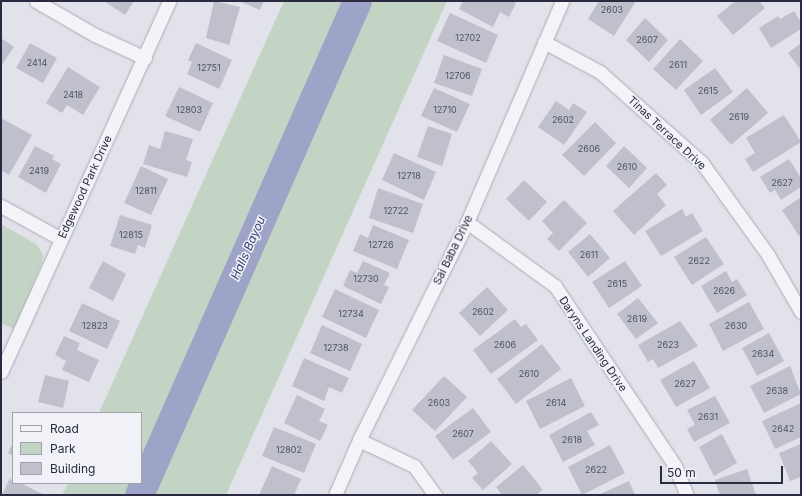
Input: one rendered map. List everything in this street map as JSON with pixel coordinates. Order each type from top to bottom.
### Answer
[{"type":"street","points":[[36,1],[95,35],[145,58]]},
{"type":"street","name":"Edgewood Park Drive","points":[[1,372],[145,58],[169,1]]},
{"type":"street","name":"Sai Baba Drive","points":[[335,495],[359,440],[467,222],[562,1]]},
{"type":"street","name":"Tinas Terrace Drive","points":[[544,42],[600,72],[702,163],[768,255],[801,312]]},
{"type":"street","points":[[1,206],[61,240]]},
{"type":"street","name":"Daryns Landing Drive","points":[[467,222],[554,286],[675,466],[687,495]]},
{"type":"street","points":[[359,440],[414,466],[435,495]]},
{"type":"green space","points":[[284,1],[447,1],[226,495],[62,495],[68,484],[142,484],[142,412],[99,412]]},
{"type":"green space","points":[[1,224],[36,244],[43,254],[42,263],[14,329],[1,323]]},
{"type":"building","points":[[104,1],[134,1],[125,15]]},
{"type":"building","points":[[214,1],[240,7],[229,45],[206,38]]},
{"type":"building","points":[[239,1],[264,1],[260,10]]},
{"type":"building","points":[[463,1],[512,1],[516,3],[509,17],[500,12],[493,27],[459,9]]},
{"type":"building","points":[[599,1],[636,1],[614,36],[588,19]]},
{"type":"building","points":[[735,1],[759,1],[765,8],[733,35],[717,16]]},
{"type":"building","points":[[794,11],[801,22],[801,29],[771,48],[759,28],[778,16],[780,19]]},
{"type":"building","points":[[450,13],[498,35],[486,63],[437,41]]},
{"type":"building","points":[[645,18],[668,40],[649,62],[626,40]]},
{"type":"building","points":[[1,38],[14,47],[1,66]]},
{"type":"building","points":[[680,39],[703,61],[676,90],[653,69]]},
{"type":"building","points":[[30,43],[57,58],[43,83],[16,68]]},
{"type":"building","points":[[196,43],[232,60],[219,89],[187,74],[192,62],[188,60]]},
{"type":"building","points":[[801,43],[801,70],[788,53]]},
{"type":"building","points":[[444,55],[482,69],[472,96],[434,83]]},
{"type":"building","points":[[68,67],[100,87],[83,115],[67,105],[62,113],[46,103]]},
{"type":"building","points":[[715,68],[733,92],[701,115],[684,90]]},
{"type":"building","points":[[179,87],[213,103],[200,132],[165,116]]},
{"type":"building","points":[[434,88],[470,104],[457,132],[421,116]]},
{"type":"building","points":[[747,88],[768,113],[731,145],[710,120]]},
{"type":"building","points":[[556,101],[569,110],[573,103],[587,112],[564,145],[538,127]]},
{"type":"building","points":[[784,115],[801,142],[753,172],[745,159],[755,153],[746,138]]},
{"type":"building","points":[[1,118],[32,135],[9,175],[1,170]]},
{"type":"building","points":[[595,122],[616,143],[584,176],[562,155]]},
{"type":"building","points":[[428,126],[452,134],[442,166],[417,157]]},
{"type":"building","points":[[165,131],[193,139],[186,160],[192,162],[187,177],[143,164],[149,145],[160,149]]},
{"type":"building","points":[[35,146],[54,156],[52,159],[61,164],[46,193],[18,177]]},
{"type":"building","points":[[624,146],[647,168],[629,188],[606,166]]},
{"type":"building","points":[[394,153],[436,172],[424,200],[382,180]]},
{"type":"building","points":[[789,159],[801,178],[801,187],[781,200],[775,190],[770,193],[760,177]]},
{"type":"building","points":[[141,166],[168,179],[151,215],[124,203]]},
{"type":"building","points":[[656,173],[667,185],[657,194],[666,205],[634,235],[613,211]]},
{"type":"building","points":[[524,180],[547,202],[529,221],[506,199]]},
{"type":"building","points":[[378,188],[423,204],[413,233],[369,218]]},
{"type":"building","points":[[801,197],[801,235],[799,236],[782,210]]},
{"type":"building","points":[[564,200],[587,223],[559,251],[547,239],[553,233],[542,221]]},
{"type":"building","points":[[682,209],[686,217],[692,213],[703,231],[661,256],[645,231]]},
{"type":"building","points":[[120,215],[152,225],[145,248],[138,245],[135,254],[110,246]]},
{"type":"building","points":[[373,225],[409,240],[397,269],[353,251],[360,234],[368,238]]},
{"type":"building","points":[[590,234],[610,258],[588,277],[568,252]]},
{"type":"building","points":[[706,237],[724,264],[692,285],[674,257]]},
{"type":"building","points":[[103,261],[126,274],[113,301],[89,288]]},
{"type":"building","points":[[363,261],[390,273],[384,285],[389,287],[381,304],[343,286],[350,270],[357,273]]},
{"type":"building","points":[[625,261],[642,286],[609,308],[592,282]]},
{"type":"building","points":[[726,271],[732,282],[737,279],[747,295],[717,313],[701,286]]},
{"type":"building","points":[[487,287],[508,310],[480,336],[459,313]]},
{"type":"building","points":[[335,289],[379,310],[366,338],[322,317]]},
{"type":"building","points":[[638,298],[658,323],[636,339],[617,314]]},
{"type":"building","points":[[749,302],[764,329],[723,351],[709,324]]},
{"type":"building","points":[[82,303],[120,321],[107,349],[69,331]]},
{"type":"building","points":[[515,319],[521,327],[526,324],[538,340],[491,374],[473,350]]},
{"type":"building","points":[[680,321],[698,346],[658,368],[653,359],[648,362],[638,345]]},
{"type":"building","points":[[322,325],[362,344],[350,371],[310,353]]},
{"type":"building","points":[[769,333],[784,361],[757,376],[742,348]]},
{"type":"building","points":[[64,336],[80,343],[77,350],[99,360],[89,382],[62,370],[66,361],[55,355]]},
{"type":"building","points":[[542,344],[561,369],[516,404],[497,379]]},
{"type":"building","points":[[304,358],[349,378],[342,393],[329,387],[324,401],[292,386]]},
{"type":"building","points":[[694,361],[710,388],[676,407],[660,380]]},
{"type":"building","points":[[790,366],[801,394],[764,413],[750,386]]},
{"type":"building","points":[[45,375],[69,381],[63,408],[38,402]]},
{"type":"building","points":[[444,376],[467,397],[435,431],[412,410]]},
{"type":"building","points":[[571,378],[585,406],[540,429],[526,401]]},
{"type":"building","points":[[297,395],[325,409],[319,421],[328,425],[320,441],[284,423]]},
{"type":"building","points":[[715,396],[730,423],[694,442],[687,429],[695,425],[687,410]]},
{"type":"building","points":[[801,403],[801,437],[775,449],[762,421]]},
{"type":"building","points":[[473,408],[491,432],[453,460],[435,436]]},
{"type":"building","points":[[591,412],[599,425],[587,431],[595,445],[563,462],[549,435]]},
{"type":"building","points":[[274,427],[316,444],[304,473],[262,456]]},
{"type":"building","points":[[722,434],[737,463],[714,476],[699,447]]},
{"type":"building","points":[[491,441],[512,464],[483,490],[472,478],[478,473],[468,461]]},
{"type":"building","points":[[12,444],[12,455],[8,453]]},
{"type":"building","points":[[801,444],[801,477],[790,481],[779,453]]},
{"type":"building","points":[[610,445],[625,473],[582,495],[568,467]]},
{"type":"building","points":[[523,465],[543,490],[536,495],[502,495],[496,487]]},
{"type":"building","points":[[272,466],[301,479],[294,495],[259,495]]},
{"type":"building","points":[[747,469],[756,495],[720,495],[715,480]]},
{"type":"building","points":[[10,478],[12,484],[22,484],[45,495],[2,495]]},
{"type":"building","points":[[629,481],[635,495],[598,495]]},
{"type":"waterway","name":"Halls Bayou","points":[[139,495],[357,1]]}]
